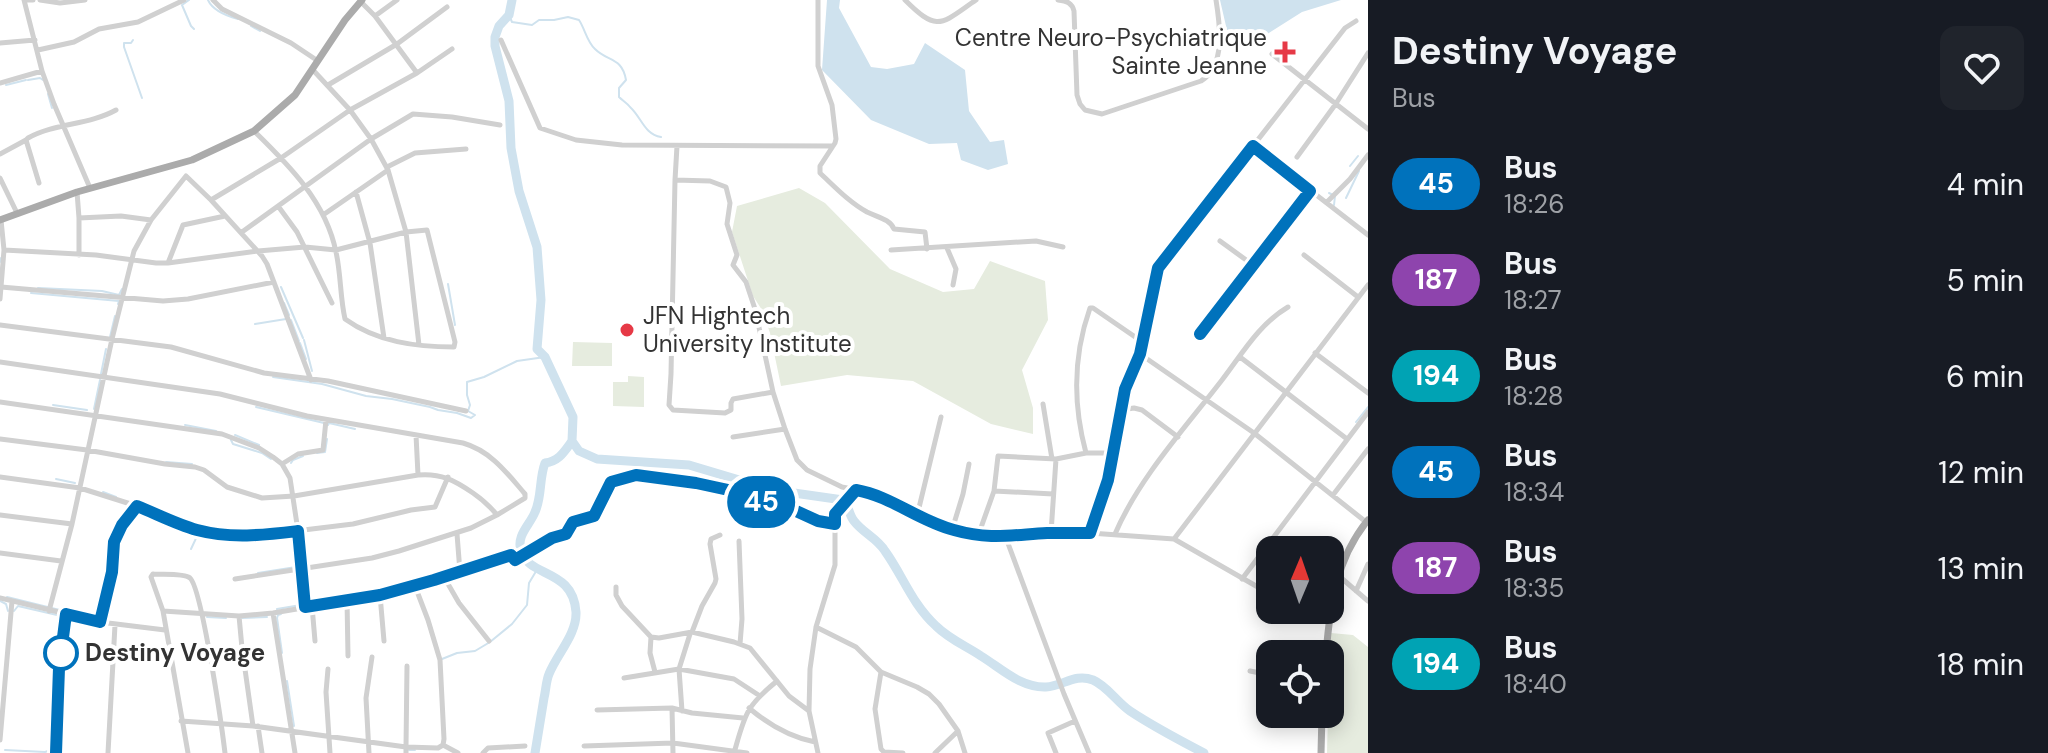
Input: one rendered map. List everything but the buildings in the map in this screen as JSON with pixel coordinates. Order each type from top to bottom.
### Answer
[{"type":"main road","points":[[1,220],[77,192],[179,164],[254,131],[295,95],[362,1]]},
{"type":"main road","points":[[1344,561],[1353,540],[1367,521]]},
{"type":"main road","points":[[1321,753],[1322,728]]},
{"type":"street","points":[[33,0],[24,0],[42,71],[90,188]]},
{"type":"street","points":[[40,0],[57,3],[85,0]]},
{"type":"street","points":[[38,50],[74,42],[99,29],[138,22],[184,0]]},
{"type":"street","points":[[213,0],[222,9],[291,43],[318,61]]},
{"type":"street","points":[[375,16],[397,0]]},
{"type":"street","points":[[818,0],[818,66],[832,105],[836,139],[820,166],[820,173],[851,202],[891,222],[894,229],[925,232],[927,249]]},
{"type":"street","points":[[905,0],[926,20],[940,22],[976,0]]},
{"type":"street","points":[[1058,0],[1069,2],[1074,11],[1077,95],[1080,104],[1085,110],[1102,114],[1207,78],[1216,64],[1218,53],[1216,0]]},
{"type":"street","points":[[362,1],[417,73]]},
{"type":"street","points":[[328,85],[397,44],[447,7]]},
{"type":"street","points":[[1090,533],[1108,480],[1125,389],[1140,354],[1158,268],[1345,28],[1356,21]]},
{"type":"street","points":[[0,43],[35,40]]},
{"type":"street","points":[[501,40],[540,128],[576,140],[622,145],[833,146]]},
{"type":"street","points":[[211,200],[281,158],[350,110],[417,73],[452,49]]},
{"type":"street","points":[[1297,157],[1368,53]]},
{"type":"street","points":[[1272,54],[1368,129]]},
{"type":"street","points":[[313,70],[350,110],[388,169],[406,232],[419,345]]},
{"type":"street","points":[[0,83],[42,71]]},
{"type":"street","points":[[0,154],[37,133],[98,119],[116,110]]},
{"type":"street","points":[[242,232],[371,139],[417,113],[500,125]]},
{"type":"street","points":[[4,250],[168,263],[305,247],[336,250],[406,232],[429,231],[454,347],[419,345],[384,338],[358,329],[344,318],[336,250],[323,215],[305,186],[254,131]]},
{"type":"street","points":[[26,140],[39,183]]},
{"type":"street","points":[[677,146],[669,405],[673,410],[725,413],[731,410],[733,399],[773,392]]},
{"type":"street","points":[[1253,146],[1368,235]]},
{"type":"street","points":[[323,215],[415,153],[466,149]]},
{"type":"street","points":[[1327,202],[1368,155]]},
{"type":"street","points":[[179,164],[186,176],[242,232],[267,264],[311,380]]},
{"type":"street","points":[[49,611],[132,260],[151,220],[186,176]]},
{"type":"street","points":[[0,178],[17,214]]},
{"type":"street","points":[[675,180],[710,181],[726,187],[730,203],[727,224],[737,255],[733,265],[746,282],[773,392],[801,466],[830,482],[867,492],[952,530],[978,536],[1006,538],[1090,533],[1174,539],[1256,586]]},
{"type":"street","points":[[1200,334],[1310,191]]},
{"type":"street","points":[[77,192],[79,255]]},
{"type":"street","points":[[356,192],[370,243],[384,338]]},
{"type":"street","points":[[278,206],[305,247],[332,303]]},
{"type":"street","points":[[79,218],[121,216],[151,220]]},
{"type":"street","points":[[168,263],[183,225],[226,216]]},
{"type":"street","points":[[0,299],[4,250],[1,220]]},
{"type":"street","points":[[891,250],[1036,241],[1063,247]]},
{"type":"street","points":[[1220,241],[1253,265]]},
{"type":"street","points":[[947,247],[956,269],[953,285]]},
{"type":"street","points":[[1304,255],[1358,297]]},
{"type":"street","points":[[1,287],[163,301],[274,282]]},
{"type":"street","points":[[1174,539],[1368,285]]},
{"type":"street","points":[[1115,534],[1130,501],[1248,344],[1273,316],[1288,307]]},
{"type":"street","points":[[1086,453],[1078,416],[1077,373],[1080,342],[1090,308],[1141,341]]},
{"type":"street","points":[[0,325],[171,347],[264,373],[367,389],[466,411]]},
{"type":"street","points":[[1315,353],[1368,393]]},
{"type":"street","points":[[1140,354],[1254,433],[1367,521]]},
{"type":"street","points":[[1240,357],[1347,439]]},
{"type":"street","points":[[0,362],[220,394],[326,420],[472,446],[494,459],[526,495],[497,515],[457,533],[385,555],[235,579]]},
{"type":"street","points":[[0,402],[222,434],[259,448],[282,464],[290,478],[294,496],[302,570],[315,641]]},
{"type":"street","points":[[1043,404],[1054,459],[1051,533]]},
{"type":"street","points":[[1121,410],[1142,410],[1178,437]]},
{"type":"street","points":[[1242,579],[1368,412]]},
{"type":"street","points":[[917,516],[941,417]]},
{"type":"street","points":[[282,464],[298,454],[323,450],[326,420]]},
{"type":"street","points":[[733,437],[785,429]]},
{"type":"street","points":[[416,435],[418,475]]},
{"type":"street","points":[[0,439],[200,468],[227,487],[269,498],[435,474],[448,477],[486,502],[497,515]]},
{"type":"street","points":[[1333,495],[1368,449]]},
{"type":"street","points":[[978,536],[994,491],[998,456],[1054,459],[1086,453],[1114,453]]},
{"type":"street","points":[[952,530],[969,464]]},
{"type":"street","points":[[163,611],[239,616],[273,613],[380,595],[511,555],[515,560],[552,538],[566,534],[573,522],[594,516],[611,482],[636,475],[733,491],[770,508],[783,505],[818,521],[835,524]]},
{"type":"street","points":[[0,477],[80,488],[137,506],[176,523],[222,534],[254,536],[353,524],[435,507],[448,477]]},
{"type":"street","points":[[818,753],[809,711],[810,669],[816,627],[836,560],[835,514],[856,490]]},
{"type":"street","points":[[994,491],[1053,494]]},
{"type":"street","points":[[100,622],[112,572],[114,542],[122,525],[137,506]]},
{"type":"street","points":[[0,515],[72,524]]},
{"type":"street","points":[[457,533],[460,572]]},
{"type":"street","points":[[682,711],[679,669],[702,606],[715,583],[710,544],[711,539],[720,535]]},
{"type":"street","points":[[1006,538],[1089,753]]},
{"type":"street","points":[[739,541],[740,644]]},
{"type":"street","points":[[0,553],[61,561]]},
{"type":"street","points":[[1356,591],[1368,564]]},
{"type":"street","points":[[188,753],[163,611],[151,577],[153,574],[190,579],[202,613],[225,753]]},
{"type":"street","points":[[444,577],[459,603],[489,641]]},
{"type":"street","points":[[1344,580],[1368,601]]},
{"type":"street","points":[[415,586],[440,660],[443,745]]},
{"type":"street","points":[[616,587],[616,595],[622,606],[651,637],[691,633],[740,644],[754,651],[789,696],[809,711]]},
{"type":"street","points":[[380,595],[384,641]]},
{"type":"street","points":[[0,598],[115,625],[165,630]]},
{"type":"street","points":[[347,600],[348,656]]},
{"type":"street","points":[[0,740],[12,601]]},
{"type":"street","points":[[273,613],[295,753]]},
{"type":"street","points":[[56,753],[59,668],[66,614]]},
{"type":"street","points":[[239,616],[262,753]]},
{"type":"street","points":[[108,753],[115,625]]},
{"type":"street","points":[[816,627],[856,647],[881,672],[929,694],[958,731],[965,753]]},
{"type":"street","points":[[651,637],[650,653],[655,672]]},
{"type":"street","points":[[369,753],[366,698],[372,657]]},
{"type":"street","points":[[406,750],[407,666]]},
{"type":"street","points":[[328,669],[326,692],[330,753]]},
{"type":"street","points":[[624,678],[679,669],[734,679],[760,696]]},
{"type":"street","points":[[1250,671],[1256,672]]},
{"type":"street","points":[[881,672],[875,709],[881,749],[884,752],[903,753]]},
{"type":"street","points":[[735,752],[743,718],[777,681]]},
{"type":"street","points":[[672,708],[673,753]]},
{"type":"street","points":[[597,710],[672,708],[743,718]]},
{"type":"street","points":[[749,708],[785,733],[815,742]]},
{"type":"street","points":[[181,721],[256,726],[406,750],[443,745]]},
{"type":"street","points":[[1056,753],[1048,733],[1075,721]]},
{"type":"street","points":[[935,753],[958,731]]},
{"type":"street","points":[[584,746],[673,743],[747,753]]},
{"type":"street","points":[[443,745],[458,753]]},
{"type":"street","points":[[483,753],[488,748],[525,746]]},
{"type":"shaded area","points":[[799,188],[825,203],[890,269],[943,292],[974,289],[990,261],[1045,281],[1048,320],[1022,370],[1033,408],[1033,434],[991,424],[913,381],[847,375],[781,386],[770,333],[753,296],[732,232],[737,206]]},
{"type":"shaded area","points":[[573,342],[612,343],[612,366],[572,366]]},
{"type":"shaded area","points":[[628,376],[644,377],[644,407],[613,406],[613,382],[628,382]]},
{"type":"shaded area","points":[[1331,633],[1353,635],[1368,647],[1368,753],[1327,753],[1328,728],[1344,728],[1344,640],[1331,640]]},
{"type":"water","points":[[827,0],[840,0],[839,8],[871,67],[887,69],[914,64],[925,43],[965,70],[969,111],[990,142],[1004,140],[1008,164],[988,170],[961,160],[957,143],[929,144],[871,120],[822,70]]},
{"type":"water","points":[[1220,0],[1341,0],[1302,12],[1258,40],[1229,39]]},
{"type":"waterway","points":[[189,0],[182,5],[194,29]]},
{"type":"waterway","points":[[208,0],[217,10],[238,19]]},
{"type":"waterway","points":[[512,0],[509,15],[499,26],[495,46],[509,101],[511,148],[519,191],[537,247],[541,300],[537,349],[545,357],[573,417],[572,441],[579,451],[597,459],[689,465],[773,490],[843,500],[854,521],[885,551],[920,609],[946,635],[1028,684],[1046,687],[1080,678],[1093,680],[1130,711],[1204,753]]},
{"type":"waterway","points":[[509,15],[512,22],[532,25],[539,20],[568,17],[579,20],[592,46],[621,67],[626,80],[619,88],[619,97],[647,129],[661,137]]},
{"type":"waterway","points":[[251,26],[260,31]]},
{"type":"waterway","points":[[133,40],[124,43],[124,47],[142,98]]},
{"type":"waterway","points":[[6,85],[26,80]]},
{"type":"waterway","points":[[28,80],[43,80]]},
{"type":"waterway","points":[[48,94],[52,108]]},
{"type":"waterway","points":[[1350,166],[1358,156]]},
{"type":"waterway","points":[[1346,198],[1359,171]]},
{"type":"waterway","points":[[1329,193],[1335,196],[1334,205]]},
{"type":"waterway","points":[[448,284],[455,325]]},
{"type":"waterway","points":[[281,287],[303,338]]},
{"type":"waterway","points":[[38,288],[102,291],[119,295],[122,289]]},
{"type":"waterway","points":[[31,293],[119,301],[118,304]]},
{"type":"waterway","points":[[284,303],[289,315]]},
{"type":"waterway","points":[[110,337],[115,316]]},
{"type":"waterway","points":[[255,324],[286,319]]},
{"type":"waterway","points":[[291,320],[299,341]]},
{"type":"waterway","points":[[304,340],[312,371]]},
{"type":"waterway","points":[[300,343],[306,359]]},
{"type":"waterway","points":[[101,374],[106,349]]},
{"type":"waterway","points":[[273,377],[322,384],[471,418],[475,415],[468,411],[467,382],[517,361],[545,357]]},
{"type":"waterway","points":[[94,409],[100,380]]},
{"type":"waterway","points":[[53,405],[87,410]]},
{"type":"waterway","points":[[256,407],[324,423]]},
{"type":"waterway","points":[[1356,422],[1368,407]]},
{"type":"waterway","points":[[185,425],[216,431]]},
{"type":"waterway","points":[[328,425],[355,429]]},
{"type":"waterway","points":[[235,435],[259,445]]},
{"type":"waterway","points":[[317,453],[325,452],[327,439]]},
{"type":"waterway","points":[[231,440],[233,444],[271,459]]},
{"type":"waterway","points":[[535,753],[548,677],[570,636],[576,612],[567,588],[526,560],[520,540],[537,506],[545,463],[558,458],[572,441]]},
{"type":"waterway","points":[[291,463],[303,456]]},
{"type":"waterway","points":[[166,462],[192,464]]},
{"type":"waterway","points":[[56,479],[75,483]]},
{"type":"waterway","points":[[103,492],[116,497]]},
{"type":"waterway","points":[[157,518],[175,525]]},
{"type":"waterway","points":[[191,525],[204,529]]},
{"type":"waterway","points":[[191,549],[199,532]]},
{"type":"waterway","points":[[204,533],[255,539]]},
{"type":"waterway","points":[[258,573],[296,567]]},
{"type":"waterway","points":[[442,659],[475,651],[512,624],[527,605],[529,583],[538,568]]},
{"type":"waterway","points":[[7,597],[76,614]]},
{"type":"waterway","points":[[0,601],[6,604],[8,611]]},
{"type":"waterway","points":[[277,609],[301,605]]},
{"type":"waterway","points":[[14,611],[18,606],[57,615],[62,618],[62,628]]},
{"type":"waterway","points":[[281,614],[277,618],[282,653]]},
{"type":"waterway","points":[[207,617],[226,618]]},
{"type":"waterway","points":[[242,618],[267,617]]},
{"type":"waterway","points":[[66,638],[68,622],[73,620]]},
{"type":"waterway","points":[[61,677],[66,643]]},
{"type":"waterway","points":[[54,699],[57,668]]},
{"type":"waterway","points":[[287,681],[294,726]]},
{"type":"waterway","points":[[53,722],[54,701]]},
{"type":"waterway","points":[[53,724],[53,730]]},
{"type":"waterway","points":[[52,744],[53,733]]},
{"type":"waterway","points":[[5,750],[51,750]]},
{"type":"waterway","points":[[409,750],[415,750]]},
{"type":"bus line","name":"45","points":[[56,753],[59,668],[66,614],[100,622],[112,572],[114,542],[122,525],[137,506],[197,530],[222,534],[254,536],[298,531],[305,607],[380,595],[511,555],[515,560],[552,538],[566,534],[573,522],[594,516],[611,482],[636,475],[733,491],[770,508],[783,505],[818,521],[835,524],[835,514],[856,490],[887,500],[938,525],[978,536],[1006,538],[1090,533],[1108,480],[1125,389],[1140,354],[1155,275],[1164,258],[1253,146],[1310,191],[1200,334]]},
{"type":"place","name":"Centre Neuro-Psychiatrique Sainte Jeanne","points":[[1285,52]]},
{"type":"place","name":"JFN Hightech University Institute","points":[[627,330]]},
{"type":"place","name":"Destiny Voyage","points":[[61,653]]}]
